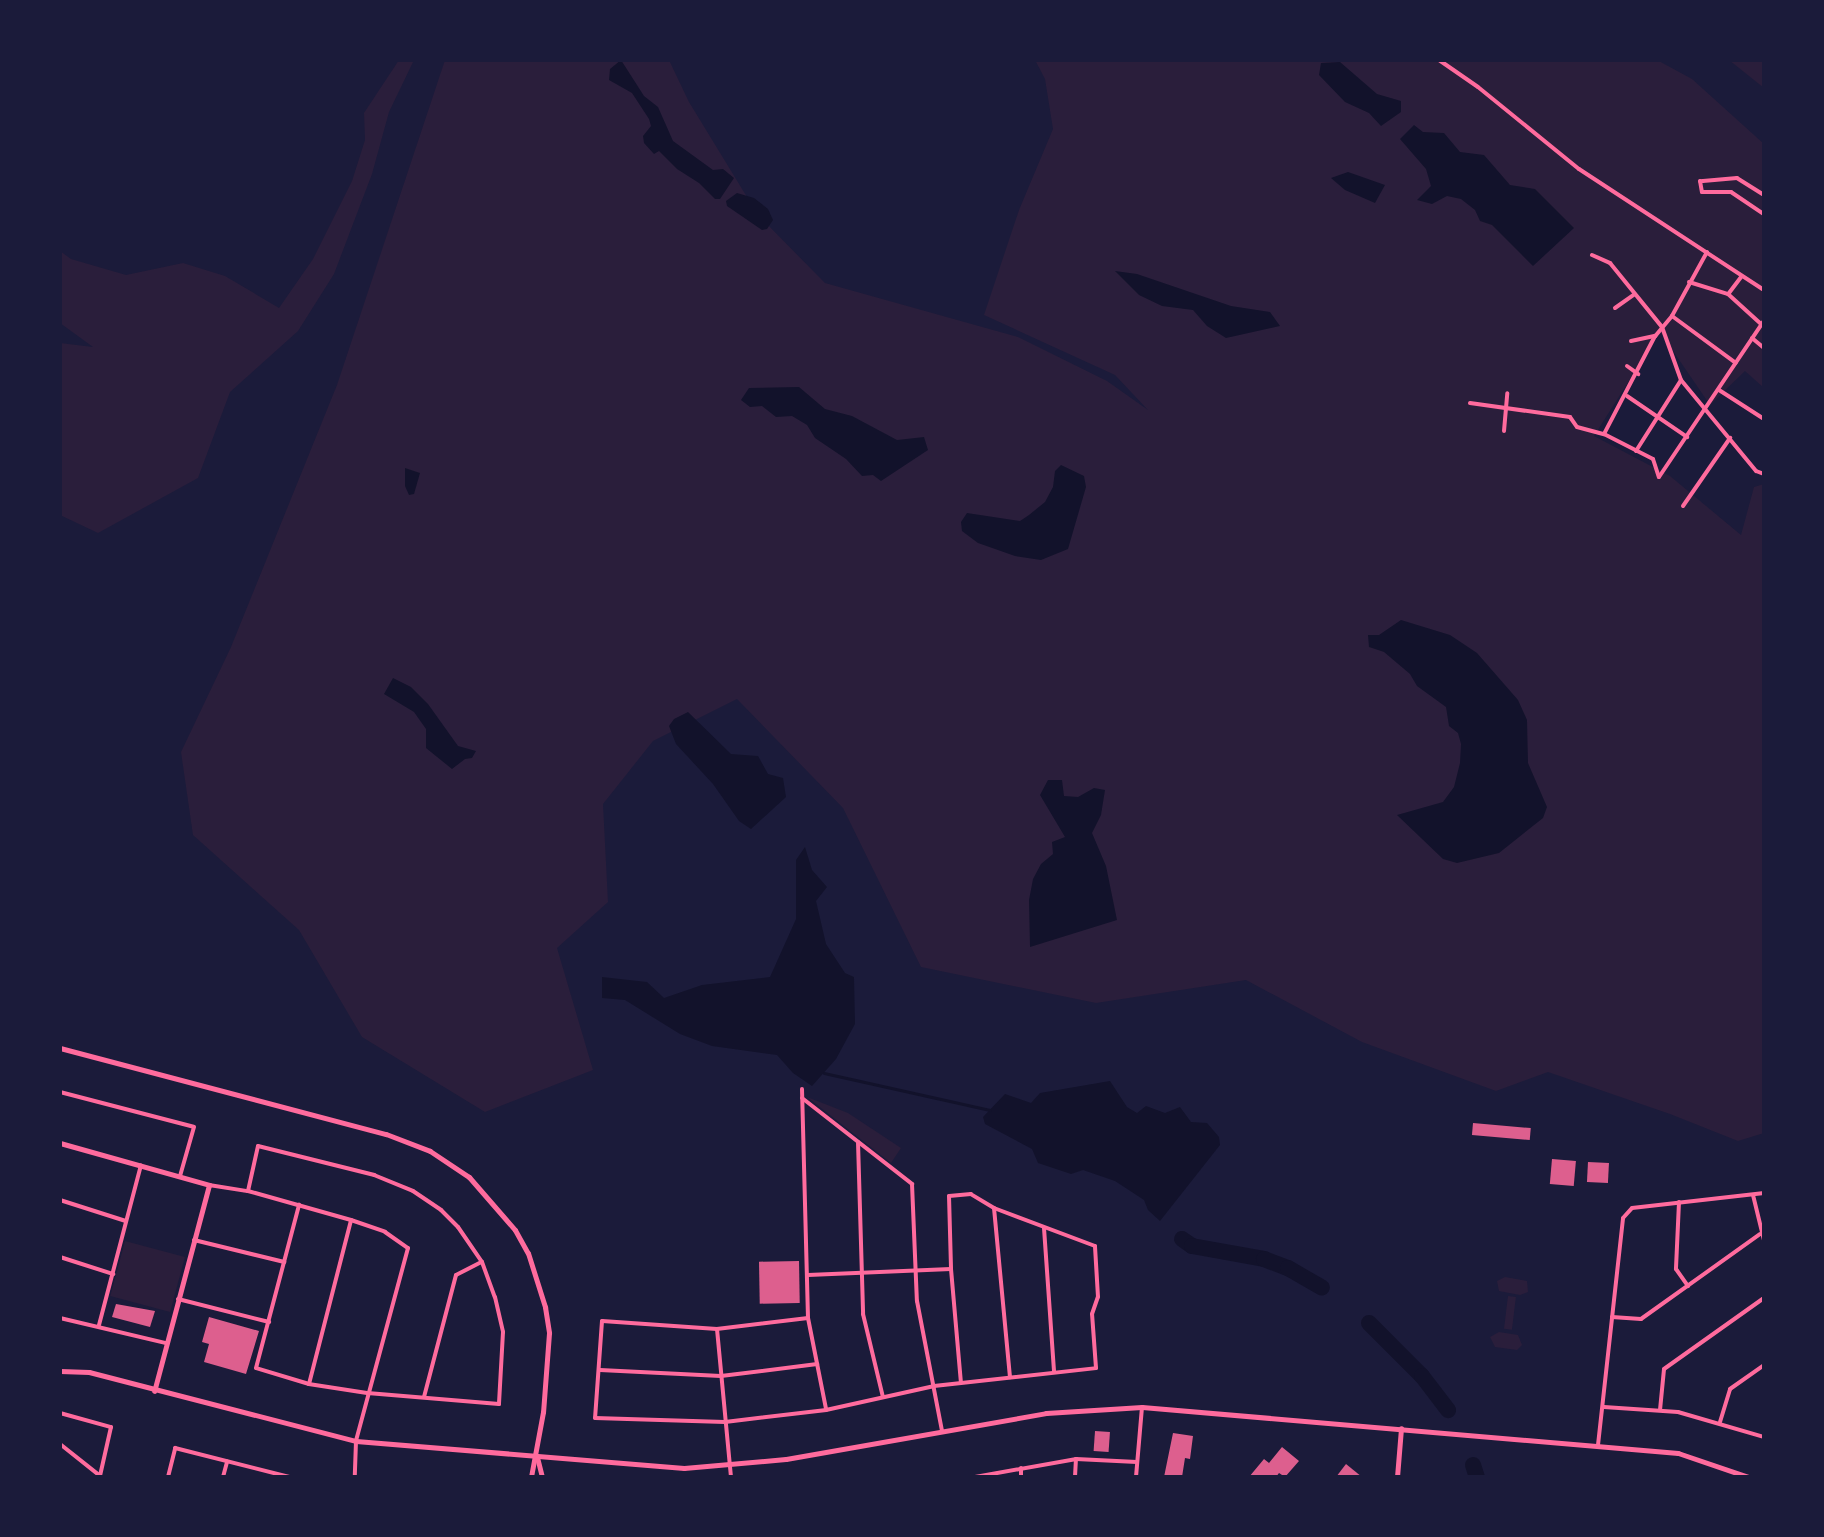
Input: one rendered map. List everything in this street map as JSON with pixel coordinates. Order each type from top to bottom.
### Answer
[{"type":"street","points":[[1439,60],[1478,87],[1579,169],[1764,290]]},
{"type":"street","points":[[1764,195],[1737,178],[1700,181],[1702,192],[1731,192],[1764,214]]},
{"type":"street","points":[[1604,434],[1627,396],[1655,336],[1672,316],[1707,252]]},
{"type":"street","points":[[1592,255],[1610,263],[1662,327],[1681,380],[1756,471],[1764,474]]},
{"type":"street","points":[[1728,294],[1742,276]]},
{"type":"street","points":[[1470,403],[1570,417],[1577,427],[1604,434],[1653,459],[1659,477],[1763,323],[1728,294],[1689,282]]},
{"type":"street","points":[[1615,308],[1635,294]]},
{"type":"street","points":[[1672,316],[1736,363]]},
{"type":"street","points":[[1631,341],[1655,336]]},
{"type":"street","points":[[1752,338],[1764,348]]},
{"type":"street","points":[[1627,366],[1638,374]]},
{"type":"street","points":[[1636,451],[1681,380]]},
{"type":"street","points":[[1718,390],[1764,419]]},
{"type":"street","points":[[1504,431],[1507,393]]},
{"type":"street","points":[[1627,396],[1687,437]]},
{"type":"street","points":[[1683,506],[1730,438]]},
{"type":"street","points":[[60,1048],[386,1134],[430,1151],[469,1177],[515,1230],[528,1253],[545,1307],[549,1333],[537,1456],[531,1477]]},
{"type":"street","points":[[802,1089],[808,1318],[826,1410]]},
{"type":"street","points":[[60,1092],[194,1127],[180,1176]]},
{"type":"street","points":[[802,1098],[912,1184],[917,1301],[942,1431]]},
{"type":"street","points":[[858,1142],[863,1314],[884,1398]]},
{"type":"street","points":[[60,1143],[209,1185],[248,1191],[351,1220],[385,1232],[408,1248],[367,1393],[356,1441],[355,1477]]},
{"type":"street","points":[[248,1191],[258,1146],[374,1175],[413,1191],[441,1210],[458,1227],[482,1262],[503,1332],[499,1404],[367,1393],[309,1384],[256,1368],[299,1205]]},
{"type":"street","points":[[99,1325],[141,1165]]},
{"type":"street","points":[[154,1391],[209,1185]]},
{"type":"street","points":[[1598,1445],[1623,1218],[1632,1208],[1764,1193]]},
{"type":"street","points":[[808,1318],[717,1329],[602,1321],[595,1418],[725,1422],[826,1410],[934,1386],[961,1383],[1054,1372],[1096,1368],[1092,1314],[1098,1297],[1095,1246],[994,1208],[971,1194],[949,1196],[951,1269],[961,1383]]},
{"type":"street","points":[[1753,1195],[1760,1234],[1764,1240]]},
{"type":"street","points":[[60,1200],[127,1221]]},
{"type":"street","points":[[1679,1202],[1676,1269],[1688,1286]]},
{"type":"street","points":[[994,1208],[1010,1377]]},
{"type":"street","points":[[309,1384],[351,1220]]},
{"type":"street","points":[[1044,1228],[1054,1372]]},
{"type":"street","points":[[1612,1317],[1641,1319],[1760,1234]]},
{"type":"street","points":[[194,1240],[284,1262]]},
{"type":"street","points":[[60,1257],[113,1274]]},
{"type":"street","points":[[424,1397],[456,1275],[482,1262]]},
{"type":"street","points":[[808,1275],[951,1269]]},
{"type":"street","points":[[1660,1410],[1664,1369],[1764,1298]]},
{"type":"street","points":[[178,1299],[269,1322]]},
{"type":"street","points":[[60,1318],[99,1325],[167,1344]]},
{"type":"street","points":[[717,1329],[731,1477]]},
{"type":"street","points":[[600,1370],[721,1376],[817,1364]]},
{"type":"street","points":[[1720,1422],[1730,1389],[1764,1365]]},
{"type":"street","points":[[60,1371],[89,1372],[356,1441],[684,1468],[728,1466],[844,1450],[1046,1413],[1142,1407],[1678,1453],[1748,1477]]},
{"type":"street","points":[[1136,1477],[1142,1407]]},
{"type":"street","points":[[1604,1407],[1660,1410],[1720,1422],[1764,1437]]},
{"type":"street","points":[[60,1413],[111,1427],[101,1476],[60,1444]]},
{"type":"street","points":[[1397,1477],[1401,1428]]},
{"type":"street","points":[[168,1477],[175,1448],[290,1477]]},
{"type":"street","points":[[537,1456],[542,1477]]},
{"type":"street","points":[[975,1477],[1076,1459],[1137,1462]]},
{"type":"street","points":[[1075,1477],[1076,1459]]},
{"type":"street","points":[[223,1477],[227,1462]]},
{"type":"street","points":[[1021,1468],[1021,1477]]},
{"type":"shaded area","points":[[399,60],[414,60],[389,112],[372,174],[334,274],[298,331],[230,392],[198,478],[98,533],[60,515],[60,343],[93,347],[60,323],[60,251],[71,259],[126,275],[183,263],[225,276],[279,308],[313,259],[352,181],[365,140],[364,113]]},
{"type":"shaded area","points":[[445,60],[669,60],[689,102],[758,215],[825,283],[1018,337],[1107,381],[1148,410],[1115,375],[984,315],[1019,210],[1053,129],[1045,79],[1035,60],[1657,60],[1692,79],[1764,144],[1764,388],[1745,371],[1710,405],[1660,332],[1594,436],[1670,476],[1741,535],[1754,487],[1764,484],[1764,1133],[1738,1141],[1548,1072],[1496,1091],[1362,1042],[1246,980],[1096,1003],[921,967],[843,808],[737,699],[653,741],[603,804],[608,902],[557,948],[593,1070],[485,1112],[362,1037],[299,930],[193,835],[181,752],[231,647],[337,385]]},
{"type":"shaded area","points":[[621,60],[644,96],[658,107],[673,141],[713,170],[723,169],[734,178],[720,199],[715,199],[659,151],[654,154],[644,143],[643,136],[651,126],[649,119],[632,93],[609,80],[610,69]]},
{"type":"shaded area","points":[[1729,60],[1764,60],[1764,88]]},
{"type":"shaded area","points":[[1340,62],[1377,94],[1401,101],[1401,112],[1381,126],[1369,113],[1345,102],[1319,75],[1321,63]]},
{"type":"shaded area","points":[[1414,125],[1423,132],[1444,133],[1460,152],[1484,155],[1510,185],[1535,189],[1574,228],[1533,266],[1492,225],[1480,221],[1475,210],[1461,199],[1447,196],[1432,204],[1417,200],[1431,186],[1426,169],[1400,139]]},
{"type":"shaded area","points":[[1348,172],[1385,185],[1375,203],[1345,190],[1331,178]]},
{"type":"shaded area","points":[[737,193],[754,198],[768,209],[773,220],[767,229],[762,230],[727,206],[726,201]]},
{"type":"shaded area","points":[[1115,271],[1137,274],[1231,306],[1270,312],[1280,326],[1226,338],[1207,326],[1193,310],[1162,306],[1139,295]]},
{"type":"shaded area","points":[[799,387],[825,409],[852,416],[897,440],[924,437],[928,450],[881,481],[873,475],[862,476],[846,459],[815,438],[807,425],[792,416],[776,417],[762,406],[750,407],[741,400],[749,388]]},
{"type":"shaded area","points":[[1061,465],[1084,476],[1086,487],[1068,549],[1041,560],[1015,556],[978,543],[962,531],[961,522],[967,513],[1020,521],[1029,515],[1045,502],[1053,487],[1055,471]]},
{"type":"shaded area","points":[[405,468],[420,473],[414,494],[409,495],[405,486]]},
{"type":"shaded area","points":[[1401,620],[1450,635],[1477,653],[1518,700],[1527,720],[1528,763],[1547,807],[1543,818],[1499,853],[1457,863],[1443,859],[1397,815],[1443,802],[1454,787],[1461,744],[1458,733],[1449,726],[1446,707],[1417,686],[1410,674],[1384,652],[1369,647],[1368,635],[1379,635]]},
{"type":"shaded area","points":[[393,678],[411,687],[428,704],[458,746],[476,751],[472,758],[465,759],[452,769],[426,748],[426,729],[414,712],[384,694]]},
{"type":"shaded area","points":[[688,712],[731,754],[758,756],[768,774],[783,778],[786,797],[751,829],[739,821],[713,784],[676,744],[669,726],[674,719]]},
{"type":"shaded area","points":[[1048,780],[1062,780],[1064,796],[1078,797],[1094,788],[1105,790],[1101,815],[1092,833],[1106,866],[1117,920],[1030,947],[1029,900],[1033,879],[1041,864],[1053,854],[1052,842],[1065,837],[1040,795]]},
{"type":"shaded area","points":[[805,847],[812,870],[827,887],[816,901],[826,944],[845,973],[854,977],[855,1024],[836,1059],[812,1086],[793,1073],[777,1055],[712,1046],[680,1034],[625,1000],[602,998],[602,977],[647,982],[664,998],[702,985],[770,977],[796,919],[796,860]]},
{"type":"shaded area","points":[[1110,1081],[1127,1107],[1137,1113],[1146,1106],[1165,1113],[1180,1107],[1191,1122],[1207,1123],[1219,1137],[1220,1145],[1160,1221],[1148,1210],[1144,1200],[1115,1181],[1083,1170],[1071,1174],[1038,1163],[1032,1149],[985,1124],[983,1117],[1005,1094],[1031,1103],[1040,1093]]},
{"type":"shaded area","points":[[807,1097],[848,1113],[901,1148],[891,1163]]},
{"type":"shaded area","points":[[125,1241],[185,1257],[170,1312],[110,1296]]},
{"type":"shaded area","points":[[1505,1277],[1527,1281],[1528,1292],[1520,1295],[1499,1291],[1497,1281]]},
{"type":"shaded area","points":[[1508,1296],[1516,1297],[1512,1330],[1504,1329]]},
{"type":"shaded area","points":[[1499,1332],[1518,1335],[1522,1345],[1517,1350],[1495,1347],[1490,1337]]},
{"type":"building","points":[[1473,1123],[1531,1128],[1530,1140],[1472,1135]]},
{"type":"building","points":[[1552,1159],[1576,1161],[1574,1186],[1550,1184]]},
{"type":"building","points":[[1588,1162],[1609,1163],[1608,1183],[1587,1182]]},
{"type":"building","points":[[799,1261],[800,1303],[760,1304],[759,1262]]},
{"type":"building","points":[[116,1304],[155,1311],[150,1327],[112,1317]]},
{"type":"building","points":[[209,1317],[259,1331],[246,1374],[204,1362],[209,1344],[202,1342]]},
{"type":"building","points":[[1095,1431],[1110,1432],[1109,1452],[1094,1451]]},
{"type":"building","points":[[1173,1433],[1193,1436],[1190,1459],[1185,1458],[1182,1477],[1164,1477]]},
{"type":"building","points":[[1282,1447],[1299,1461],[1285,1477],[1279,1473],[1276,1477],[1249,1477],[1264,1459],[1269,1463]]},
{"type":"building","points":[[1346,1464],[1362,1477],[1336,1477]]},
{"type":"waterway","points":[[824,1073],[990,1110]]},
{"type":"waterway","points":[[1182,1239],[1192,1246],[1264,1259],[1288,1268],[1322,1288]]},
{"type":"waterway","points":[[1369,1323],[1422,1376],[1448,1410]]},
{"type":"waterway","points":[[1473,1465],[1477,1477]]}]
